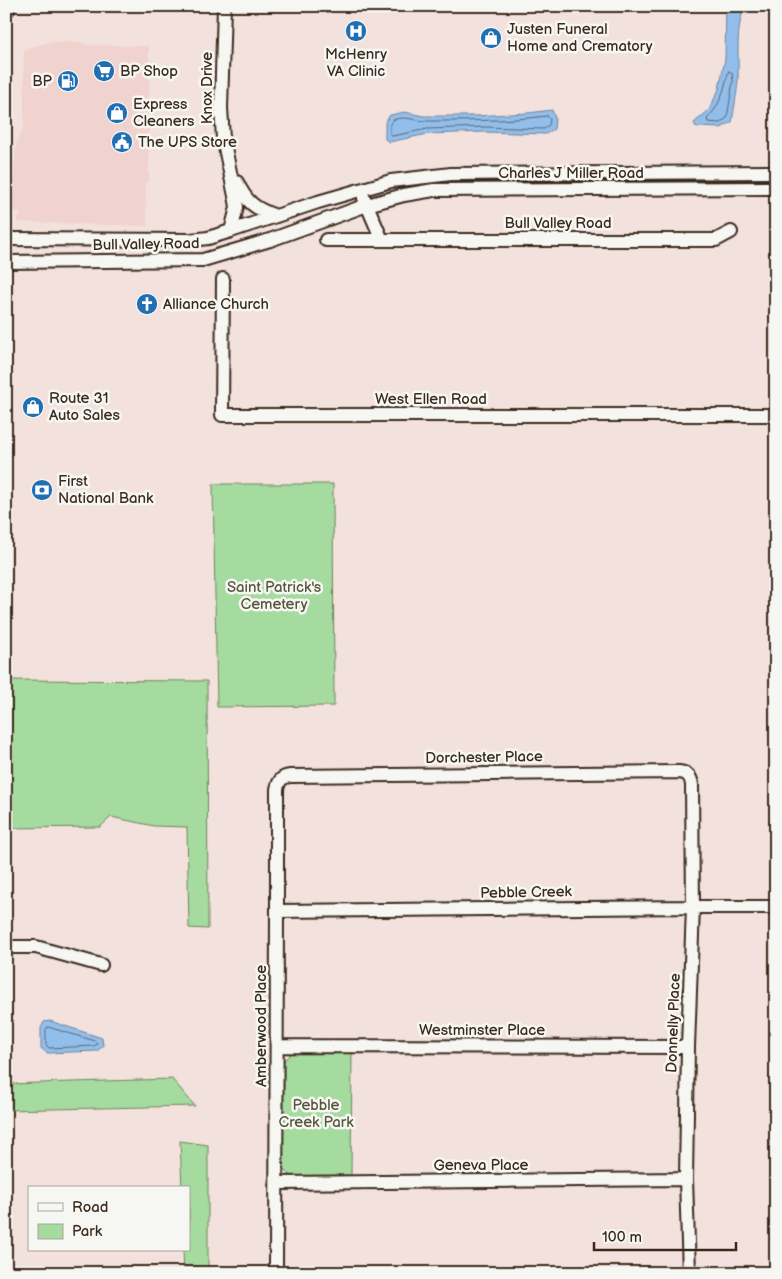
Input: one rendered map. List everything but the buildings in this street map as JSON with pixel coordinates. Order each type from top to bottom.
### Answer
[{"type":"street","name":"Knox Drive","points":[[224,6],[221,108],[224,138],[237,206],[231,231]]},
{"type":"street","name":"Knox Drive","points":[[230,168],[248,200],[260,210],[276,216]]},
{"type":"street","name":"Bull Valley Road","points":[[6,239],[191,240],[208,238],[392,180],[451,174],[776,172]]},
{"type":"street","name":"Charles J Miller Road","points":[[368,205],[404,195],[434,190],[776,188]]},
{"type":"street","points":[[360,189],[382,240]]},
{"type":"street","name":"Bull Valley Road","points":[[6,262],[203,260],[270,240],[368,205]]},
{"type":"street","name":"Bull Valley Road","points":[[326,240],[716,240],[731,232]]},
{"type":"street","name":"West Ellen Road","points":[[223,279],[222,414],[776,415]]},
{"type":"street","name":"Dorchester Place","points":[[280,779],[290,776],[679,772],[689,776]]},
{"type":"street","name":"Donnelly Place","points":[[689,776],[692,785],[693,907],[686,1179],[689,1273]]},
{"type":"street","name":"Amberwood Place","points":[[276,1273],[278,911],[276,789],[280,779]]},
{"type":"street","name":"Pebble Creek","points":[[278,911],[776,908]]},
{"type":"street","points":[[6,947],[36,947],[100,965]]},
{"type":"street","name":"Westminster Place","points":[[277,1046],[688,1047]]},
{"type":"street","name":"Geneva Place","points":[[277,1183],[686,1179]]},
{"type":"shaded area","points":[[50,42],[81,42],[86,45],[149,46],[149,182],[145,183],[147,226],[17,222],[21,213],[10,210],[17,142],[24,127],[24,49]]},
{"type":"green space","name":"Saint Patrick's Cemetery","points":[[213,484],[333,484],[334,706],[217,707]]},
{"type":"green space","points":[[6,680],[207,681],[208,929],[189,928],[187,827],[154,826],[111,817],[100,827],[6,828]]},
{"type":"green space","name":"Pebble Creek Park","points":[[352,1051],[351,1176],[294,1177],[282,1167],[283,1062],[291,1053],[295,1052]]},
{"type":"green space","points":[[172,1079],[195,1106],[6,1110],[6,1084]]},
{"type":"green space","points":[[180,1141],[208,1145],[208,1273],[184,1273],[183,1252],[190,1252],[190,1186],[182,1186]]},
{"type":"water","points":[[726,6],[745,6],[740,24],[738,80],[732,122],[721,128],[696,127],[694,123],[709,110],[719,89],[725,59]]},
{"type":"water","points":[[552,110],[555,118],[554,129],[546,134],[485,132],[428,134],[389,142],[385,139],[385,122],[390,115],[405,112],[423,116],[475,116]]},
{"type":"water","points":[[50,1021],[102,1038],[103,1046],[97,1051],[47,1053],[41,1048],[41,1028],[44,1022]]},
{"type":"place","name":"McHenry VA Clinic","points":[[356,31]]},
{"type":"place","name":"Justen Funeral Home and Crematory","points":[[491,38]]},
{"type":"place","name":"BP Shop","points":[[104,71]]},
{"type":"place","name":"BP","points":[[68,81]]},
{"type":"place","name":"Express Cleaners","points":[[117,113]]},
{"type":"place","name":"The UPS Store","points":[[122,142]]},
{"type":"place","name":"Alliance Church","points":[[147,304]]},
{"type":"place","name":"Route 31 Auto Sales","points":[[33,407]]},
{"type":"place","name":"First National Bank","points":[[42,490]]}]
